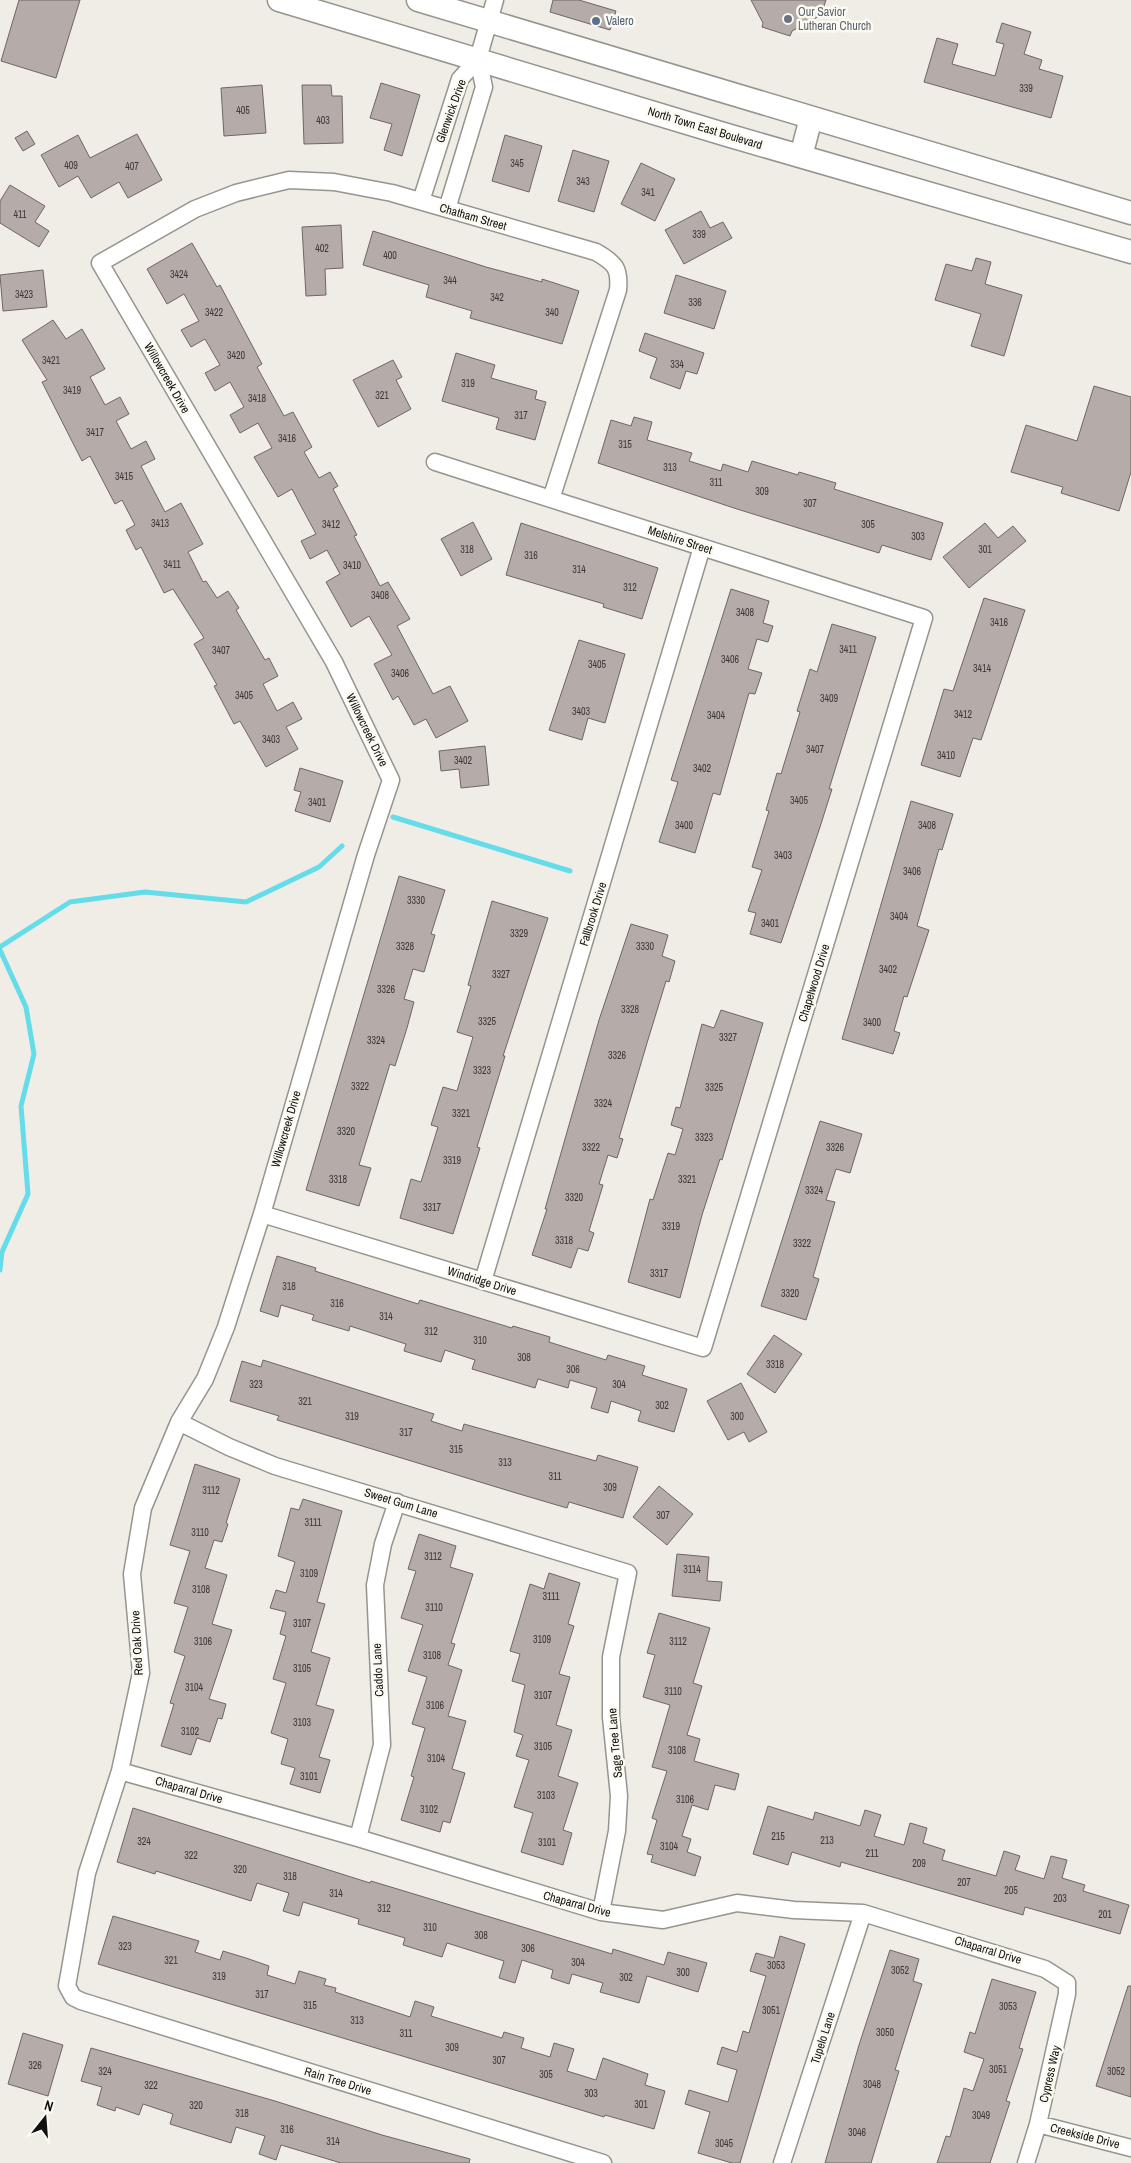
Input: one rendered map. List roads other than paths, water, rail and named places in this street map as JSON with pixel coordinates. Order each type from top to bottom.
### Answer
[{"type":"main road","name":"North Town East Boulevard","points":[[280,0],[801,156],[1131,252]]},
{"type":"main road","points":[[418,0],[492,11],[811,118],[1131,213]]},
{"type":"main road","points":[[801,156],[811,118]]},
{"type":"street","points":[[478,59],[492,11]]},
{"type":"street","name":"Glenwick Drive","points":[[421,201],[460,79],[478,59]]},
{"type":"street","name":"Glenwick Drive","points":[[447,209],[484,87],[478,59]]},
{"type":"street","name":"Chatham Street","points":[[100,263],[195,208],[236,193],[289,180],[334,182],[421,201],[596,252],[610,260],[619,275],[618,290],[551,499]]},
{"type":"street","name":"Willowcreek Drive","points":[[100,263],[334,662],[391,780],[366,855],[262,1214],[226,1327]]},
{"type":"street","name":"Melshire Street","points":[[435,462],[924,618]]},
{"type":"street","name":"Fallbrook Drive","points":[[484,1282],[702,547]]},
{"type":"street","name":"Chapelwood Drive","points":[[703,1348],[924,618]]},
{"type":"street","name":"Windridge Drive","points":[[262,1214],[703,1348]]},
{"type":"street","name":"Red Oak Drive","points":[[73,1997],[67,1986],[87,1873],[120,1771],[141,1673],[132,1574],[143,1508],[179,1422],[205,1379],[226,1327]]},
{"type":"street","name":"Sweet Gum Lane","points":[[179,1422],[229,1448],[276,1466],[628,1574]]},
{"type":"street","name":"Caddo Lane","points":[[358,1838],[382,1746],[375,1585],[383,1544],[398,1502]]},
{"type":"street","name":"Sage Tree Lane","points":[[601,1912],[617,1831],[619,1796],[611,1717],[611,1657],[628,1574]]},
{"type":"street","name":"Chaparral Drive","points":[[120,1771],[358,1838],[601,1912],[664,1920],[737,1903],[794,1910],[863,1913],[1045,1969],[1067,1983]]},
{"type":"street","name":"Tupelo Lane","points":[[782,2163],[863,1913]]},
{"type":"street","name":"Cypress Way","points":[[1026,2163],[1038,2124],[1068,1994],[1067,1983]]},
{"type":"street","name":"Rain Tree Drive","points":[[73,1997],[603,2163]]},
{"type":"street","name":"Creekside Drive","points":[[1038,2124],[1131,2148]]},
{"type":"waterway","points":[[393,817],[570,871]]},
{"type":"waterway","points":[[0,947],[70,902],[145,892],[246,902],[319,867],[342,846]]},
{"type":"waterway","points":[[0,950],[26,1007],[34,1054],[21,1106],[28,1194],[2,1252],[0,1270]]},
{"type":"place","name":"Our Savior Lutheran Church","points":[[788,19]]},
{"type":"place","name":"Valero","points":[[596,21]]}]
